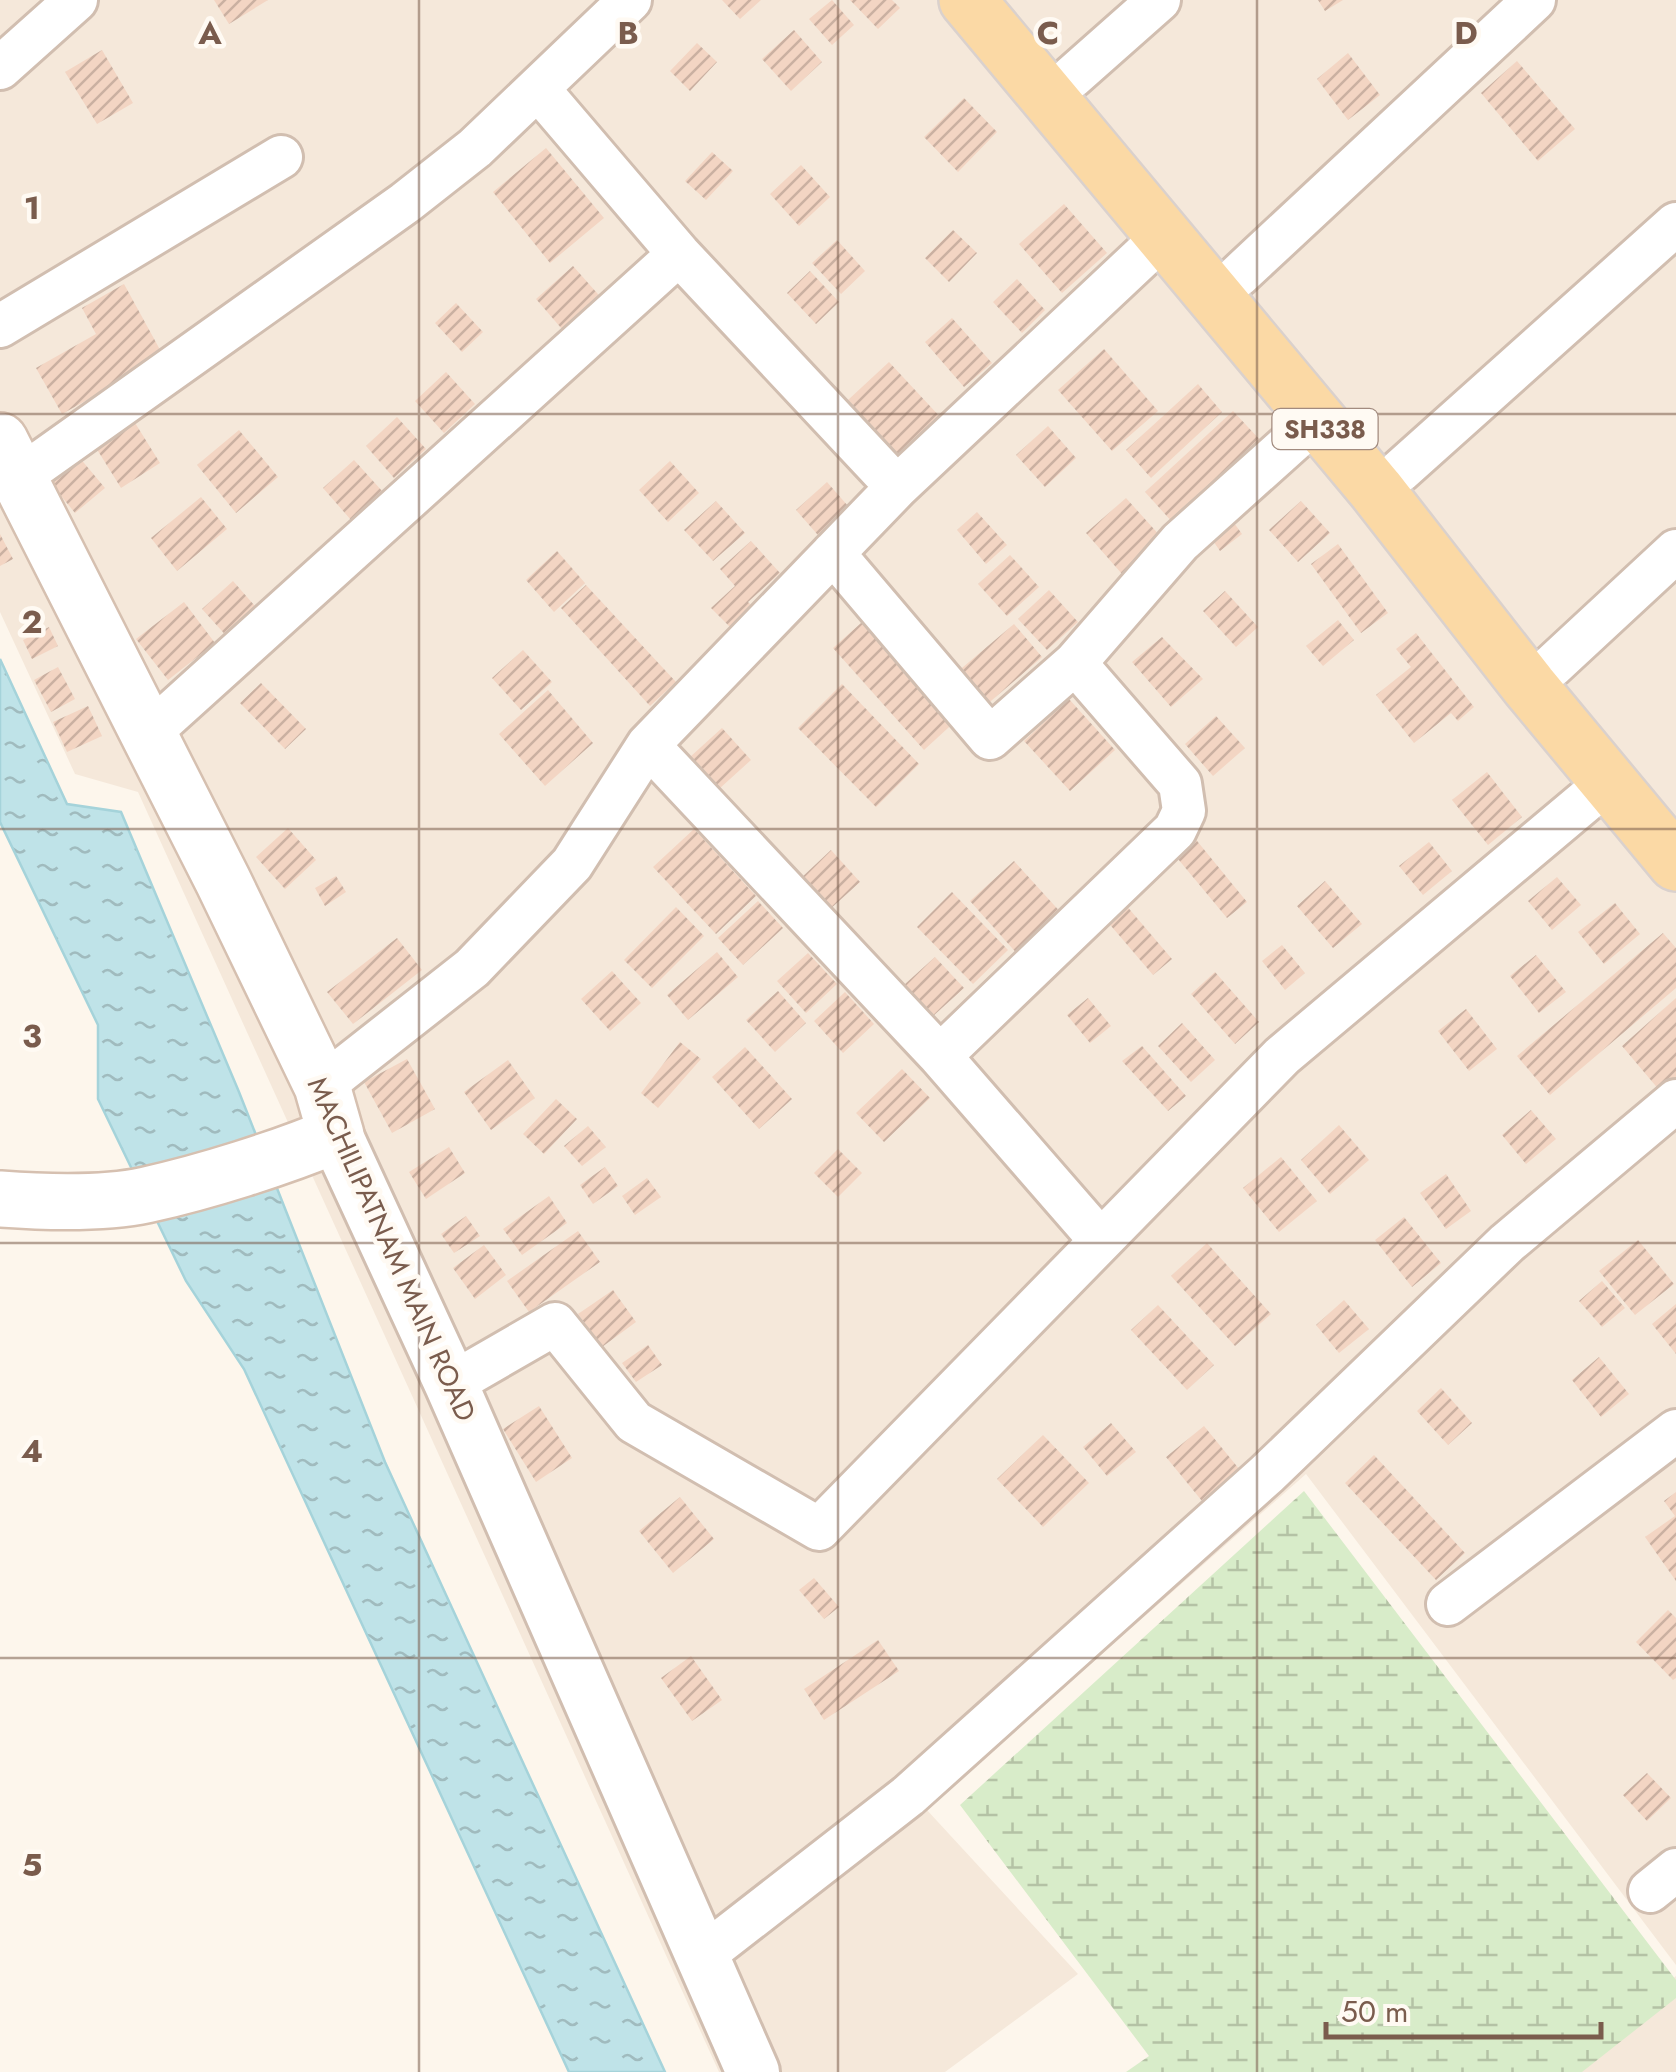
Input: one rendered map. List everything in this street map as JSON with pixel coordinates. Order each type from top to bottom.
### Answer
[{"type":"main road","name":"SH338","points":[[968,0],[1317,419],[1676,863]]},
{"type":"main road","name":"SH338","points":[[1008,0],[1400,471],[1552,666],[1676,816]]},
{"type":"main road","name":"MACHILIPATNAM MAIN ROAD","points":[[8,460],[148,734],[322,1123]]},
{"type":"main road","points":[[0,1198],[40,1202],[143,1196],[322,1123]]},
{"type":"street","points":[[0,68],[76,0]]},
{"type":"street","points":[[8,460],[405,203],[475,148],[630,0]]},
{"type":"street","points":[[1072,77],[1160,0]]},
{"type":"street","points":[[1238,276],[1534,0]]},
{"type":"street","points":[[539,90],[679,254],[898,488]]},
{"type":"street","points":[[0,326],[280,158]]},
{"type":"street","points":[[1400,471],[1676,224]]},
{"type":"street","points":[[322,1123],[572,864],[648,745],[833,552],[1164,236]]},
{"type":"street","points":[[148,734],[679,254]]},
{"type":"street","points":[[833,552],[990,738],[1076,663],[1180,542],[1317,419]]},
{"type":"street","points":[[1552,666],[1676,551]]},
{"type":"street","points":[[940,1056],[1175,830],[1184,811],[1180,784],[1076,663]]},
{"type":"street","points":[[648,745],[940,1056],[1101,1242]]},
{"type":"street","points":[[451,1384],[555,1324],[634,1422],[820,1530],[1282,1056],[1608,782]]},
{"type":"street","points":[[702,1957],[908,1796],[1267,1474],[1506,1243],[1676,1101]]},
{"type":"street","name":"MACHILIPATNAM MAIN ROAD","points":[[322,1123],[451,1384],[753,2072]]},
{"type":"street","points":[[1448,1604],[1676,1431]]},
{"type":"shaded area","points":[[0,0],[1676,0],[1676,1965],[1306,1474],[926,1809],[1078,1974],[945,2072],[719,2072],[138,792],[75,774],[0,612]]},
{"type":"shaded area","points":[[1676,1976],[1676,2072],[1557,2072]]},
{"type":"green space","points":[[1304,1491],[1676,1980],[1676,1998],[1582,2072],[1126,2072],[1149,2056],[960,1805]]},
{"type":"water","points":[[0,659],[67,804],[121,812],[239,1092],[385,1462],[665,2072],[569,2072],[244,1369],[186,1281],[98,1099],[98,1025],[0,822]]},
{"type":"building","points":[[214,0],[268,0],[229,24]]},
{"type":"building","points":[[722,0],[761,0],[740,19]]},
{"type":"building","points":[[832,0],[854,25],[832,45],[809,19]]},
{"type":"building","points":[[850,0],[892,0],[900,8],[878,29]]},
{"type":"building","points":[[1318,0],[1343,0],[1325,11]]},
{"type":"building","points":[[794,30],[822,62],[791,91],[762,59]]},
{"type":"building","points":[[697,43],[717,62],[690,91],[670,71]]},
{"type":"building","points":[[102,50],[133,103],[97,124],[65,72]]},
{"type":"building","points":[[1348,53],[1380,95],[1348,120],[1317,79]]},
{"type":"building","points":[[1517,61],[1575,129],[1538,161],[1481,93]]},
{"type":"building","points":[[964,98],[997,132],[958,172],[924,137]]},
{"type":"building","points":[[546,148],[604,218],[550,263],[493,192]]},
{"type":"building","points":[[712,152],[733,171],[706,200],[685,181]]},
{"type":"building","points":[[801,165],[830,197],[799,226],[770,194]]},
{"type":"building","points":[[1064,204],[1107,253],[1062,293],[1019,244]]},
{"type":"building","points":[[953,230],[977,253],[949,282],[925,258]]},
{"type":"building","points":[[837,240],[865,271],[841,294],[812,263]]},
{"type":"building","points":[[573,266],[605,302],[568,336],[536,299]]},
{"type":"building","points":[[810,271],[839,302],[816,324],[787,293]]},
{"type":"building","points":[[1017,279],[1045,310],[1022,333],[993,302]]},
{"type":"building","points":[[124,284],[164,357],[62,414],[36,368],[96,334],[82,308]]},
{"type":"building","points":[[456,303],[483,332],[462,352],[435,323]]},
{"type":"building","points":[[952,318],[992,363],[964,387],[925,342]]},
{"type":"building","points":[[1104,349],[1158,411],[1112,451],[1058,390]]},
{"type":"building","points":[[889,362],[942,419],[901,458],[848,400]]},
{"type":"building","points":[[446,372],[475,404],[444,433],[415,401]]},
{"type":"building","points":[[1198,384],[1222,412],[1151,478],[1126,450]]},
{"type":"building","points":[[1233,411],[1262,442],[1174,524],[1145,492]]},
{"type":"building","points":[[397,417],[426,449],[394,478],[366,446]]},
{"type":"building","points":[[132,418],[160,463],[121,488],[93,443]]},
{"type":"building","points":[[1048,426],[1076,458],[1045,487],[1016,455]]},
{"type":"building","points":[[239,430],[278,477],[236,513],[197,465]]},
{"type":"building","points":[[74,451],[105,488],[75,513],[45,476]]},
{"type":"building","points":[[354,460],[383,492],[351,520],[323,488]]},
{"type":"building","points":[[670,461],[699,493],[668,522],[639,490]]},
{"type":"building","points":[[827,482],[855,514],[824,542],[796,510]]},
{"type":"building","points":[[201,497],[227,529],[177,571],[151,538]]},
{"type":"building","points":[[1126,498],[1162,538],[1122,574],[1086,533]]},
{"type":"building","points":[[716,501],[745,533],[713,561],[684,530]]},
{"type":"building","points":[[1301,501],[1330,533],[1298,562],[1269,530]]},
{"type":"building","points":[[977,512],[1007,545],[986,564],[957,530]]},
{"type":"building","points":[[1229,516],[1242,534],[1220,551],[1207,532]]},
{"type":"building","points":[[0,534],[13,559],[0,566]]},
{"type":"building","points":[[751,541],[780,573],[748,602],[752,606],[730,627],[711,608],[735,586],[720,569]]},
{"type":"building","points":[[1338,544],[1388,613],[1361,633],[1311,564]]},
{"type":"building","points":[[557,551],[585,583],[554,612],[526,580]]},
{"type":"building","points":[[1010,555],[1039,587],[1007,616],[978,584]]},
{"type":"building","points":[[233,581],[261,613],[231,641],[202,609]]},
{"type":"building","points":[[586,585],[676,682],[650,706],[561,608]]},
{"type":"building","points":[[1049,590],[1078,622],[1047,650],[1018,619]]},
{"type":"building","points":[[1225,591],[1258,627],[1236,647],[1203,611]]},
{"type":"building","points":[[184,602],[215,643],[168,680],[136,639]]},
{"type":"building","points":[[870,615],[960,717],[924,750],[833,648]]},
{"type":"building","points":[[1338,620],[1354,640],[1323,666],[1306,646]]},
{"type":"building","points":[[1014,624],[1042,657],[984,707],[956,673]]},
{"type":"building","points":[[49,627],[58,646],[32,659],[23,640]]},
{"type":"building","points":[[1416,633],[1474,707],[1458,721],[1451,713],[1414,743],[1376,695],[1411,667],[1396,649]]},
{"type":"building","points":[[1162,637],[1203,679],[1171,707],[1132,662]]},
{"type":"building","points":[[523,650],[552,682],[521,710],[492,678]]},
{"type":"building","points":[[58,667],[75,699],[51,712],[34,680]]},
{"type":"building","points":[[261,683],[306,729],[285,749],[240,703]]},
{"type":"building","points":[[842,684],[919,764],[876,807],[798,728]]},
{"type":"building","points":[[548,690],[593,743],[545,786],[499,734]]},
{"type":"building","points":[[1069,699],[1115,750],[1070,791],[1024,741]]},
{"type":"building","points":[[88,706],[102,736],[67,752],[53,722]]},
{"type":"building","points":[[1216,716],[1245,748],[1213,776],[1185,744]]},
{"type":"building","points":[[722,728],[751,760],[719,789],[690,757]]},
{"type":"building","points":[[1487,772],[1522,817],[1488,845],[1452,800]]},
{"type":"building","points":[[288,828],[316,860],[285,889],[256,857]]},
{"type":"building","points":[[694,829],[756,896],[716,934],[653,867]]},
{"type":"building","points":[[1193,836],[1247,902],[1227,918],[1173,853]]},
{"type":"building","points":[[1429,842],[1452,871],[1423,895],[1399,866]]},
{"type":"building","points":[[831,850],[860,882],[828,911],[800,879]]},
{"type":"building","points":[[1014,861],[1064,916],[1020,957],[970,901]]},
{"type":"building","points":[[336,876],[346,892],[325,906],[315,888]]},
{"type":"building","points":[[1557,877],[1581,905],[1552,930],[1528,901]]},
{"type":"building","points":[[1325,881],[1362,924],[1333,948],[1297,906]]},
{"type":"building","points":[[952,892],[1008,950],[973,984],[917,927]]},
{"type":"building","points":[[758,901],[783,928],[743,965],[718,938]]},
{"type":"building","points":[[1615,903],[1640,934],[1604,964],[1578,932]]},
{"type":"building","points":[[1125,904],[1172,959],[1153,975],[1106,920]]},
{"type":"building","points":[[676,907],[704,936],[652,988],[624,960]]},
{"type":"building","points":[[1663,933],[1676,948],[1676,988],[1550,1095],[1517,1056]]},
{"type":"building","points":[[397,938],[422,970],[353,1024],[327,992]]},
{"type":"building","points":[[1282,945],[1305,973],[1285,990],[1262,961]]},
{"type":"building","points":[[717,952],[738,977],[688,1020],[667,995]]},
{"type":"building","points":[[808,953],[837,984],[806,1013],[777,981]]},
{"type":"building","points":[[1536,955],[1566,992],[1539,1013],[1510,976]]},
{"type":"building","points":[[935,957],[964,988],[932,1017],[904,985]]},
{"type":"building","points":[[612,971],[641,1003],[610,1031],[581,999]]},
{"type":"building","points":[[1215,972],[1259,1022],[1235,1044],[1191,994]]},
{"type":"building","points":[[778,991],[806,1023],[775,1052],[746,1020]]},
{"type":"building","points":[[845,992],[874,1024],[843,1053],[814,1021]]},
{"type":"building","points":[[1088,998],[1111,1026],[1090,1043],[1067,1015]]},
{"type":"building","points":[[1676,998],[1676,1077],[1660,1091],[1622,1046]]},
{"type":"building","points":[[1466,1009],[1497,1049],[1469,1071],[1438,1031]]},
{"type":"building","points":[[1182,1023],[1215,1060],[1191,1082],[1158,1046]]},
{"type":"building","points":[[680,1042],[701,1059],[658,1108],[641,1093]]},
{"type":"building","points":[[1142,1046],[1186,1096],[1168,1111],[1122,1061]]},
{"type":"building","points":[[745,1047],[792,1099],[759,1129],[712,1077]]},
{"type":"building","points":[[407,1059],[435,1109],[392,1133],[364,1082]]},
{"type":"building","points":[[508,1060],[535,1098],[491,1130],[464,1092]]},
{"type":"building","points":[[902,1069],[930,1098],[884,1142],[856,1113]]},
{"type":"building","points":[[556,1099],[577,1119],[544,1154],[523,1134]]},
{"type":"building","points":[[1531,1110],[1556,1139],[1526,1164],[1502,1135]]},
{"type":"building","points":[[1339,1125],[1369,1160],[1330,1194],[1301,1160]]},
{"type":"building","points":[[588,1126],[606,1147],[582,1166],[564,1146]]},
{"type":"building","points":[[449,1147],[465,1173],[426,1199],[409,1172]]},
{"type":"building","points":[[838,1149],[862,1173],[838,1197],[814,1173]]},
{"type":"building","points":[[1281,1157],[1317,1201],[1279,1232],[1243,1188]]},
{"type":"building","points":[[605,1167],[618,1186],[593,1204],[580,1185]]},
{"type":"building","points":[[1446,1174],[1471,1211],[1446,1229],[1420,1193]]},
{"type":"building","points":[[647,1178],[661,1197],[635,1215],[622,1196]]},
{"type":"building","points":[[549,1196],[567,1223],[522,1255],[503,1229]]},
{"type":"building","points":[[466,1216],[480,1236],[454,1253],[441,1234]]},
{"type":"building","points":[[1404,1217],[1441,1263],[1412,1287],[1375,1240]]},
{"type":"building","points":[[578,1231],[600,1262],[529,1312],[507,1281]]},
{"type":"building","points":[[1638,1240],[1674,1284],[1635,1315],[1599,1271]]},
{"type":"building","points":[[1207,1243],[1271,1314],[1235,1346],[1171,1276]]},
{"type":"building","points":[[484,1245],[506,1275],[475,1299],[453,1268]]},
{"type":"building","points":[[1602,1281],[1625,1308],[1602,1327],[1579,1301]]},
{"type":"building","points":[[613,1290],[636,1322],[602,1347],[578,1314]]},
{"type":"building","points":[[1344,1300],[1369,1329],[1339,1353],[1316,1325]]},
{"type":"building","points":[[1676,1304],[1676,1354],[1652,1324]]},
{"type":"building","points":[[1158,1305],[1214,1365],[1187,1390],[1131,1330]]},
{"type":"building","points":[[648,1345],[662,1365],[636,1382],[622,1363]]},
{"type":"building","points":[[1599,1357],[1629,1394],[1601,1417],[1572,1380]]},
{"type":"building","points":[[1441,1388],[1472,1423],[1448,1445],[1417,1411]]},
{"type":"building","points":[[539,1406],[572,1458],[536,1482],[503,1429]]},
{"type":"building","points":[[1111,1423],[1136,1452],[1107,1476],[1083,1447]]},
{"type":"building","points":[[1204,1426],[1240,1470],[1202,1501],[1166,1457]]},
{"type":"building","points":[[1043,1435],[1089,1483],[1043,1527],[997,1479]]},
{"type":"building","points":[[1374,1455],[1465,1553],[1436,1580],[1345,1483]]},
{"type":"building","points":[[1676,1492],[1676,1581],[1645,1537],[1675,1516],[1664,1501]]},
{"type":"building","points":[[680,1497],[714,1539],[673,1573],[639,1531]]},
{"type":"building","points":[[814,1578],[839,1607],[824,1619],[799,1590]]},
{"type":"building","points":[[1668,1610],[1676,1618],[1673,1680],[1636,1642]]},
{"type":"building","points":[[878,1640],[899,1671],[824,1720],[804,1689]]},
{"type":"building","points":[[691,1656],[722,1700],[692,1721],[661,1678]]},
{"type":"building","points":[[1647,1773],[1671,1798],[1647,1821],[1623,1795]]}]
